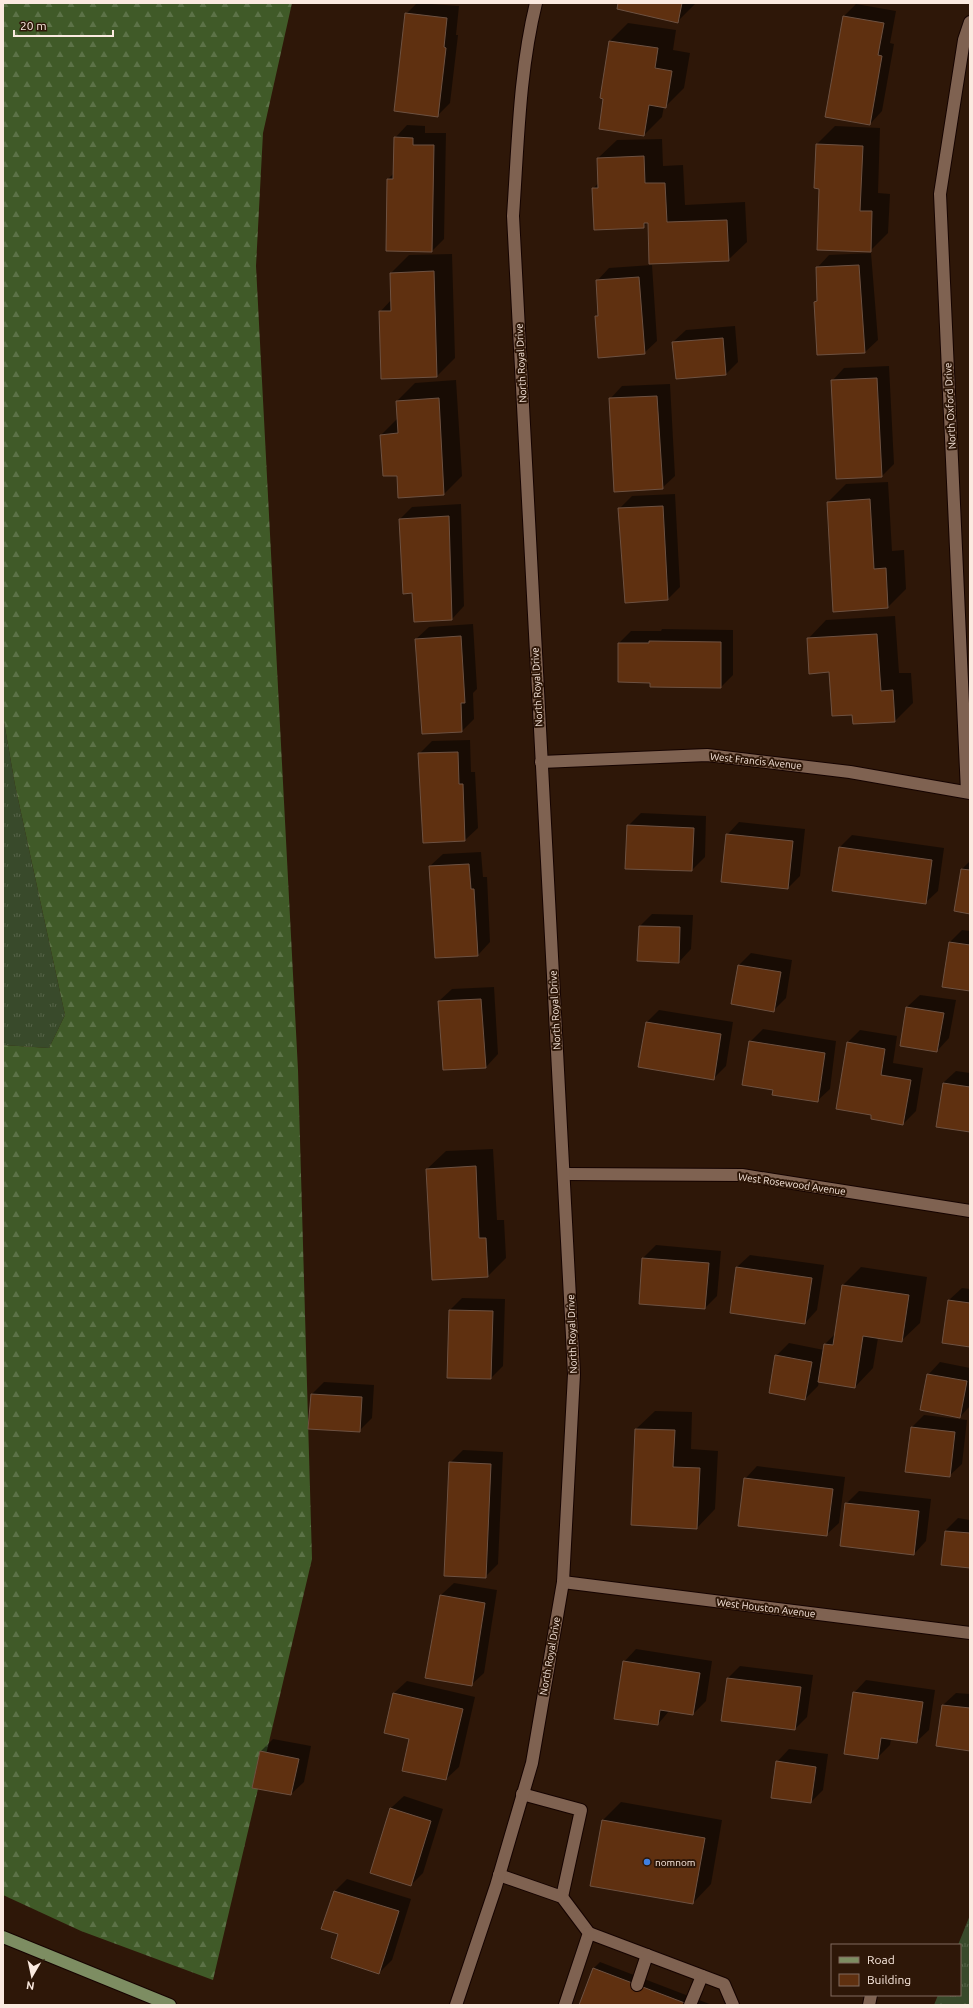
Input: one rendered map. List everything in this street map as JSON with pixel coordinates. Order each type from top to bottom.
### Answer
[{"type":"main road","points":[[3,1937],[170,2005]]},
{"type":"street","name":"North Royal Drive","points":[[456,2005],[499,1875],[532,1763],[563,1582],[574,1374],[565,1174],[541,762],[513,216],[523,86],[529,33],[536,3]]},
{"type":"street","name":"North Oxford Drive","points":[[969,792],[940,194],[964,40],[970,22]]},
{"type":"street","name":"West Francis Avenue","points":[[541,762],[707,755],[850,772],[969,792]]},
{"type":"street","name":"West Rosewood Avenue","points":[[565,1174],[742,1175],[970,1211]]},
{"type":"street","name":"West Houston Avenue","points":[[563,1582],[970,1633]]},
{"type":"street","points":[[522,1794],[581,1810],[562,1897]]},
{"type":"street","points":[[499,1875],[562,1897],[589,1933],[724,1984],[733,2005]]},
{"type":"street","points":[[565,2005],[589,1933]]},
{"type":"street","points":[[637,1984],[647,1956]]},
{"type":"street","points":[[690,2005],[702,1976]]},
{"type":"green space","points":[[3,3],[292,3],[263,133],[256,266],[298,1070],[312,1559],[213,1980],[81,1931],[3,1895],[3,1045],[49,1048],[65,1015],[15,785],[3,716]]},
{"type":"green space","points":[[3,716],[15,785],[65,1015],[49,1048],[3,1045]]},
{"type":"green space","points":[[970,1915],[970,2005],[934,2005],[938,1996],[961,1996],[961,1944],[958,1944]]},
{"type":"building","points":[[618,3],[682,3],[678,23],[617,9]]},
{"type":"building","points":[[405,13],[447,18],[444,47],[446,48],[438,117],[394,111]]},
{"type":"building","points":[[843,16],[884,23],[878,55],[882,56],[870,125],[825,117]]},
{"type":"building","points":[[609,41],[658,48],[655,68],[672,71],[666,108],[649,105],[644,136],[599,129],[603,99],[600,98]]},
{"type":"building","points":[[394,137],[413,138],[413,145],[434,145],[432,252],[386,251],[387,179],[393,179]]},
{"type":"building","points":[[816,144],[863,146],[860,211],[872,211],[871,252],[817,250],[819,189],[814,188]]},
{"type":"building","points":[[644,156],[645,183],[665,183],[667,222],[727,220],[729,261],[649,264],[648,223],[644,223],[644,228],[594,230],[592,188],[598,188],[597,158]]},
{"type":"building","points":[[859,265],[865,353],[817,355],[814,302],[817,301],[816,267]]},
{"type":"building","points":[[434,271],[437,377],[381,379],[379,311],[391,311],[390,273]]},
{"type":"building","points":[[639,277],[645,354],[598,358],[595,316],[598,316],[596,280]]},
{"type":"building","points":[[723,338],[726,375],[676,379],[672,342]]},
{"type":"building","points":[[877,378],[882,477],[836,479],[831,380]]},
{"type":"building","points":[[657,396],[663,489],[614,492],[609,398]]},
{"type":"building","points":[[439,398],[444,495],[398,498],[397,476],[383,476],[380,435],[398,433],[396,401]]},
{"type":"building","points":[[870,499],[874,569],[886,568],[888,608],[833,612],[827,502]]},
{"type":"building","points":[[663,506],[668,600],[625,603],[618,508]]},
{"type":"building","points":[[449,516],[452,620],[414,622],[412,593],[403,594],[399,519]]},
{"type":"building","points":[[877,634],[881,691],[893,690],[895,722],[853,724],[852,715],[832,716],[829,672],[809,674],[807,638]]},
{"type":"building","points":[[461,636],[465,703],[461,703],[462,732],[422,734],[415,639]]},
{"type":"building","points":[[649,641],[721,642],[721,688],[650,687],[650,683],[618,682],[618,643],[649,643]]},
{"type":"building","points":[[458,752],[459,784],[463,784],[465,841],[423,843],[418,753]]},
{"type":"building","points":[[627,825],[694,828],[692,871],[625,869]]},
{"type":"building","points":[[726,834],[793,841],[788,889],[721,882]]},
{"type":"building","points":[[839,847],[932,860],[926,904],[832,891]]},
{"type":"building","points":[[469,864],[471,889],[474,889],[478,956],[435,958],[429,866]]},
{"type":"building","points":[[961,869],[970,870],[970,914],[954,911]]},
{"type":"building","points":[[639,926],[680,927],[679,963],[637,961]]},
{"type":"building","points":[[949,942],[970,945],[970,991],[942,987]]},
{"type":"building","points":[[738,965],[781,972],[774,1012],[731,1004]]},
{"type":"building","points":[[481,999],[486,1068],[443,1070],[438,1001]]},
{"type":"building","points":[[906,1007],[944,1013],[937,1052],[900,1046]]},
{"type":"building","points":[[646,1022],[721,1034],[714,1080],[638,1067]]},
{"type":"building","points":[[749,1041],[825,1053],[818,1102],[772,1095],[773,1090],[742,1085]]},
{"type":"building","points":[[847,1042],[885,1049],[881,1075],[911,1080],[903,1125],[871,1119],[871,1115],[836,1109]]},
{"type":"building","points":[[943,1083],[970,1087],[970,1132],[936,1127]]},
{"type":"building","points":[[476,1166],[479,1238],[486,1238],[488,1277],[432,1280],[426,1169]]},
{"type":"building","points":[[642,1258],[709,1263],[705,1309],[639,1304]]},
{"type":"building","points":[[736,1267],[812,1278],[805,1324],[730,1313]]},
{"type":"building","points":[[842,1285],[909,1295],[902,1342],[863,1336],[855,1388],[818,1382],[824,1344],[833,1345]]},
{"type":"building","points":[[948,1300],[970,1303],[970,1347],[942,1343]]},
{"type":"building","points":[[449,1310],[493,1311],[491,1379],[447,1378]]},
{"type":"building","points":[[775,1355],[812,1362],[805,1400],[769,1393]]},
{"type":"building","points":[[927,1374],[967,1381],[960,1418],[920,1410]]},
{"type":"building","points":[[311,1394],[362,1397],[360,1432],[308,1429]]},
{"type":"building","points":[[911,1427],[955,1432],[950,1477],[905,1472]]},
{"type":"building","points":[[635,1429],[675,1430],[673,1467],[700,1468],[697,1529],[631,1525]]},
{"type":"building","points":[[449,1462],[491,1464],[486,1578],[444,1576]]},
{"type":"building","points":[[744,1478],[833,1489],[827,1536],[738,1526]]},
{"type":"building","points":[[845,1503],[919,1511],[914,1555],[840,1546]]},
{"type":"building","points":[[945,1531],[970,1533],[970,1568],[941,1565]]},
{"type":"building","points":[[440,1595],[485,1603],[472,1686],[425,1678]]},
{"type":"building","points":[[623,1661],[700,1673],[693,1715],[660,1710],[658,1725],[614,1719]]},
{"type":"building","points":[[727,1678],[801,1687],[795,1730],[721,1721]]},
{"type":"building","points":[[853,1692],[923,1702],[917,1743],[881,1738],[878,1759],[844,1754]]},
{"type":"building","points":[[393,1693],[463,1709],[446,1780],[402,1771],[409,1739],[384,1733]]},
{"type":"building","points":[[942,1705],[970,1708],[970,1751],[936,1746]]},
{"type":"building","points":[[260,1751],[299,1759],[291,1795],[252,1788]]},
{"type":"building","points":[[776,1761],[816,1767],[811,1803],[771,1798]]},
{"type":"building","points":[[390,1808],[431,1821],[411,1886],[370,1873]]},
{"type":"building","name":"nomnom","points":[[602,1820],[705,1838],[693,1904],[590,1886]]},
{"type":"building","points":[[334,1891],[399,1911],[379,1974],[331,1958],[338,1934],[321,1929]]},
{"type":"building","points":[[593,1968],[690,2005],[579,2005]]},
{"type":"place","name":"nomnom","points":[[647,1862]]}]
